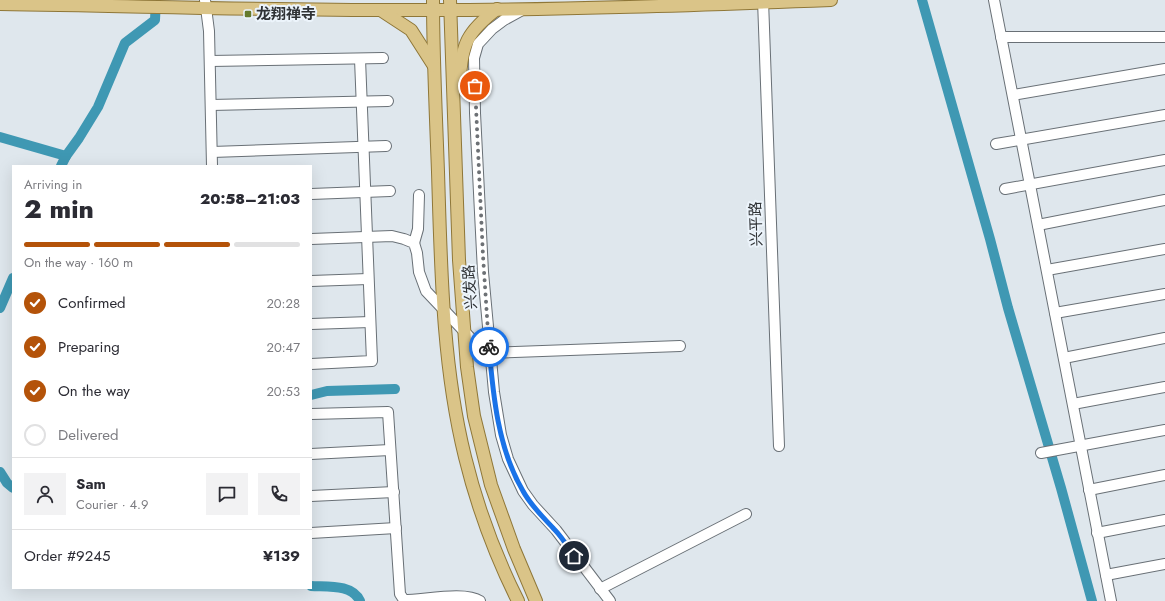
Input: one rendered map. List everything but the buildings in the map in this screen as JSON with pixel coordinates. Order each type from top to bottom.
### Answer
[{"type":"main road","points":[[0,4],[178,7],[203,3],[381,10],[433,5],[497,9],[830,0]]},
{"type":"main road","points":[[433,5],[444,311],[450,379],[464,456],[482,514],[499,559],[518,601]]},
{"type":"main road","points":[[450,5],[459,260],[467,367],[474,416],[487,470],[514,549],[536,601]]},
{"type":"main road","points":[[455,151],[461,118],[461,60],[466,44],[473,30],[482,20],[497,9]]},
{"type":"main road","points":[[381,10],[411,30],[435,68]]},
{"type":"street","points":[[994,0],[1111,601]]},
{"type":"street","name":"兴平路","points":[[763,1],[779,446]]},
{"type":"street","points":[[203,3],[209,32],[212,165]]},
{"type":"street","name":"兴发路","points":[[526,8],[504,20],[492,29],[478,44],[474,58],[483,264],[494,392],[501,435],[508,460],[523,491],[533,505],[556,530],[610,601]]},
{"type":"street","points":[[1001,37],[1165,37]]},
{"type":"street","points":[[210,61],[383,58]]},
{"type":"street","points":[[312,364],[372,362],[360,59]]},
{"type":"street","points":[[1013,95],[1165,69]]},
{"type":"street","points":[[211,105],[388,101]]},
{"type":"street","points":[[996,144],[1165,115]]},
{"type":"street","points":[[212,152],[386,146]]},
{"type":"street","points":[[1005,189],[1165,160]]},
{"type":"street","points":[[312,194],[390,191]]},
{"type":"street","points":[[419,195],[418,229],[414,243],[417,253],[419,272],[426,291],[481,349],[490,353],[680,346]]},
{"type":"street","points":[[1038,225],[1165,200]]},
{"type":"street","points":[[312,239],[392,236],[414,243]]},
{"type":"street","points":[[1046,270],[1165,249]]},
{"type":"street","points":[[312,281],[368,279]]},
{"type":"street","points":[[1055,313],[1165,294]]},
{"type":"street","points":[[312,324],[370,322]]},
{"type":"street","points":[[1064,358],[1165,338]]},
{"type":"street","points":[[1073,404],[1165,386]]},
{"type":"street","points":[[312,414],[388,412],[400,594],[404,600],[460,596],[474,597],[480,601]]},
{"type":"street","points":[[1041,453],[1165,430]]},
{"type":"street","points":[[312,454],[390,450]]},
{"type":"street","points":[[1089,490],[1165,475]]},
{"type":"street","points":[[312,496],[394,492]]},
{"type":"street","points":[[600,589],[746,514]]},
{"type":"street","points":[[1097,533],[1165,520]]},
{"type":"street","points":[[312,533],[396,528]]},
{"type":"street","points":[[1106,575],[1165,564]]},
{"type":"waterway","points":[[62,165],[98,107],[125,43],[155,20],[156,0]]},
{"type":"waterway","points":[[922,0],[1092,601]]},
{"type":"waterway","points":[[0,137],[66,156]]},
{"type":"waterway","points":[[0,308],[12,280]]},
{"type":"waterway","points":[[312,395],[327,391],[395,389]]},
{"type":"waterway","points":[[0,472],[7,483],[12,487]]},
{"type":"waterway","points":[[312,586],[345,589],[351,592],[360,601]]},
{"type":"way so far","points":[[475,86],[475,112],[489,347]]},
{"type":"place","name":"龙翔禅寺","points":[[248,14]]},
{"type":"route","points":[[489,347],[501,435],[508,460],[523,491],[533,505],[556,530],[574,556]]}]
